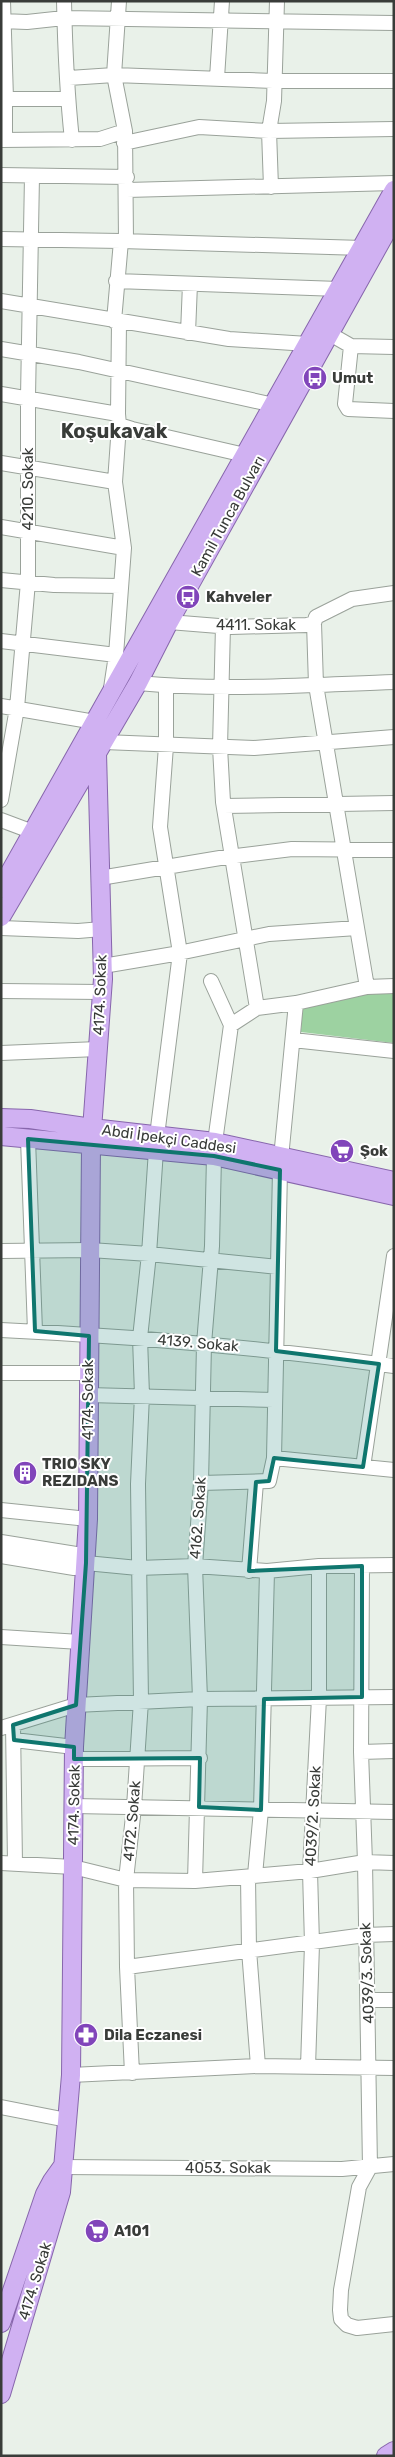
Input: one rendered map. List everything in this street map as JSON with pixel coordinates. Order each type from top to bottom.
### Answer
[{"type":"main road","name":"Kamil Tunca Bulvarı","points":[[1,887],[394,190]]},
{"type":"main road","name":"Kamil Tunca Bulvarı","points":[[1,917],[138,683],[169,622],[394,218]]},
{"type":"main road","name":"4174. Sokak","points":[[1,2394],[59,2202],[71,2075],[74,1753],[88,1519],[88,1373],[92,1136],[103,966],[100,878],[100,748]]},
{"type":"main road","name":"Abdi İpekçi Caddesi","points":[[1,1118],[30,1119],[92,1136]]},
{"type":"main road","name":"Abdi İpekçi Caddesi","points":[[1,1136],[28,1139],[92,1136],[214,1149],[281,1164],[394,1196]]},
{"type":"main road","name":"Abdi İpekçi Caddesi","points":[[281,1164],[394,1181]]},
{"type":"main road","name":"4174. Sokak","points":[[1,2322],[48,2188],[62,2167]]},
{"type":"main road","points":[[386,2456],[394,2451]]},
{"type":"street","points":[[3,1],[3,140],[100,139],[199,127],[269,131],[394,129]]},
{"type":"street","points":[[64,1],[69,78],[68,99],[72,140]]},
{"type":"street","points":[[110,694],[116,655],[124,548],[115,482],[119,371],[116,281],[124,241],[127,184],[125,137],[114,76],[119,1]]},
{"type":"street","points":[[217,78],[222,1]]},
{"type":"street","points":[[271,187],[269,131],[274,101],[273,81],[277,1]]},
{"type":"street","points":[[3,21],[27,22],[64,18],[118,18],[220,22],[394,23]]},
{"type":"street","points":[[69,78],[114,76],[273,81],[394,82]]},
{"type":"street","points":[[4,99],[68,99]]},
{"type":"street","points":[[1,175],[127,184],[271,187],[394,183]]},
{"type":"street","name":"4210. Sokak","points":[[1,800],[5,766],[17,708],[21,643],[28,582],[28,398],[32,176]]},
{"type":"street","points":[[1,239],[363,248]]},
{"type":"street","points":[[116,281],[339,289]]},
{"type":"street","points":[[188,333],[190,284]]},
{"type":"street","points":[[1,301],[229,339],[308,344]]},
{"type":"street","points":[[330,334],[351,346],[394,347]]},
{"type":"street","points":[[351,346],[345,404],[348,409],[394,411]]},
{"type":"street","points":[[1,349],[119,371],[274,405]]},
{"type":"street","points":[[1,394],[28,398],[118,419],[245,455]]},
{"type":"street","points":[[1,462],[115,482]]},
{"type":"street","points":[[1,528],[124,548]]},
{"type":"street","points":[[1,580],[54,585],[121,586]]},
{"type":"street","name":"4411. Sokak","points":[[169,622],[223,626],[307,625],[314,623],[316,617],[352,599],[394,593]]},
{"type":"street","points":[[314,623],[316,685],[367,987]]},
{"type":"street","points":[[223,626],[220,747],[224,806],[257,1008]]},
{"type":"street","points":[[1,641],[116,655]]},
{"type":"street","points":[[138,683],[166,686],[221,686],[394,682]]},
{"type":"street","points":[[166,686],[166,746],[160,827],[168,866],[180,953]]},
{"type":"street","points":[[1,706],[95,722]]},
{"type":"street","points":[[100,748],[166,746],[254,748],[394,737]]},
{"type":"street","points":[[224,806],[394,803]]},
{"type":"street","points":[[1,820],[33,832]]},
{"type":"street","points":[[100,878],[232,856],[292,849],[394,850]]},
{"type":"street","points":[[1,928],[78,931],[102,929]]},
{"type":"street","points":[[103,966],[180,953],[269,934],[357,928]]},
{"type":"street","name":"4172. Sokak","points":[[132,2073],[127,1967],[126,1880],[134,1807],[141,1701],[138,1568],[138,1484],[142,1395],[140,1338],[149,1254],[156,1143],[180,953]]},
{"type":"street","points":[[211,981],[231,1025],[257,1008],[296,1003],[367,987],[394,986]]},
{"type":"street","points":[[1,991],[101,992]]},
{"type":"street","points":[[249,1571],[263,1482],[274,1458],[281,1164],[296,1003]]},
{"type":"street","name":"4162. Sokak","points":[[195,1881],[200,1758],[200,1699],[195,1566],[201,1483],[204,1344],[211,1261],[214,1149],[231,1025]]},
{"type":"street","points":[[293,1040],[394,1051]]},
{"type":"street","points":[[1,1054],[98,1049]]},
{"type":"street","points":[[28,1139],[35,1331]]},
{"type":"street","points":[[1,1252],[90,1250],[278,1267]]},
{"type":"street","points":[[362,1467],[391,1297],[394,1256]]},
{"type":"street","name":"4139. Sokak","points":[[1,1330],[140,1338],[276,1351],[394,1366]]},
{"type":"street","points":[[1,1373],[88,1373]]},
{"type":"street","points":[[88,1394],[274,1400]]},
{"type":"street","points":[[274,1458],[394,1470]]},
{"type":"street","points":[[201,1483],[263,1482]]},
{"type":"street","points":[[1,1510],[88,1519]]},
{"type":"street","points":[[1,1542],[76,1554],[86,1563]]},
{"type":"street","points":[[1,1556],[74,1568],[86,1563],[138,1568],[195,1566],[249,1571],[318,1566],[394,1565]]},
{"type":"street","name":"4039/2. Sokak","points":[[308,2067],[312,1944],[310,1871],[319,1698],[318,1566]]},
{"type":"street","name":"4039/3. Sokak","points":[[362,1566],[361,1752],[368,2000],[370,2167],[359,2187],[341,2290],[340,2310],[341,2319],[347,2325],[357,2328],[394,2324]]},
{"type":"street","points":[[258,2066],[249,1950],[252,1876],[261,1810],[267,1571]]},
{"type":"street","points":[[1,1637],[80,1642]]},
{"type":"street","points":[[394,1697],[200,1699],[76,1705],[7,1726],[14,1740],[8,1863],[73,1867],[126,1880],[195,1881],[310,1871],[365,1862],[394,1863]]},
{"type":"street","points":[[14,1740],[74,1753],[137,1759],[200,1758]]},
{"type":"street","points":[[361,1752],[394,1751]]},
{"type":"street","points":[[74,1806],[394,1812]]},
{"type":"street","points":[[127,1967],[249,1950],[312,1944],[365,1935],[394,1934]]},
{"type":"street","points":[[368,2000],[394,2000]]},
{"type":"street","points":[[71,2075],[258,2066],[394,2068]]},
{"type":"street","points":[[1,2107],[66,2120]]},
{"type":"street","name":"4053. Sokak","points":[[62,2167],[342,2169],[394,2164]]},
{"type":"highlighted area","points":[[28,1139],[91,1143],[214,1156],[280,1170],[276,1351],[379,1364],[363,1467],[274,1458],[269,1481],[256,1482],[249,1571],[362,1566],[362,1697],[264,1699],[261,1810],[199,1807],[200,1758],[74,1759],[74,1747],[14,1740],[13,1725],[76,1705],[86,1563],[89,1336],[35,1331]]},
{"type":"green space","points":[[368,993],[394,994],[394,1043],[301,1032],[302,1007]]},
{"type":"place","name":"Umut","points":[[315,378]]},
{"type":"place","name":"Kahveler","points":[[188,597]]},
{"type":"place","name":"Şok","points":[[342,1151]]},
{"type":"place","name":"TRIO SKY REZIDANS","points":[[25,1473]]},
{"type":"place","name":"Dila Eczanesi","points":[[86,2035]]},
{"type":"place","name":"A101","points":[[97,2231]]},
{"type":"district","name":"Koşukavak","points":[[114,431]]}]
